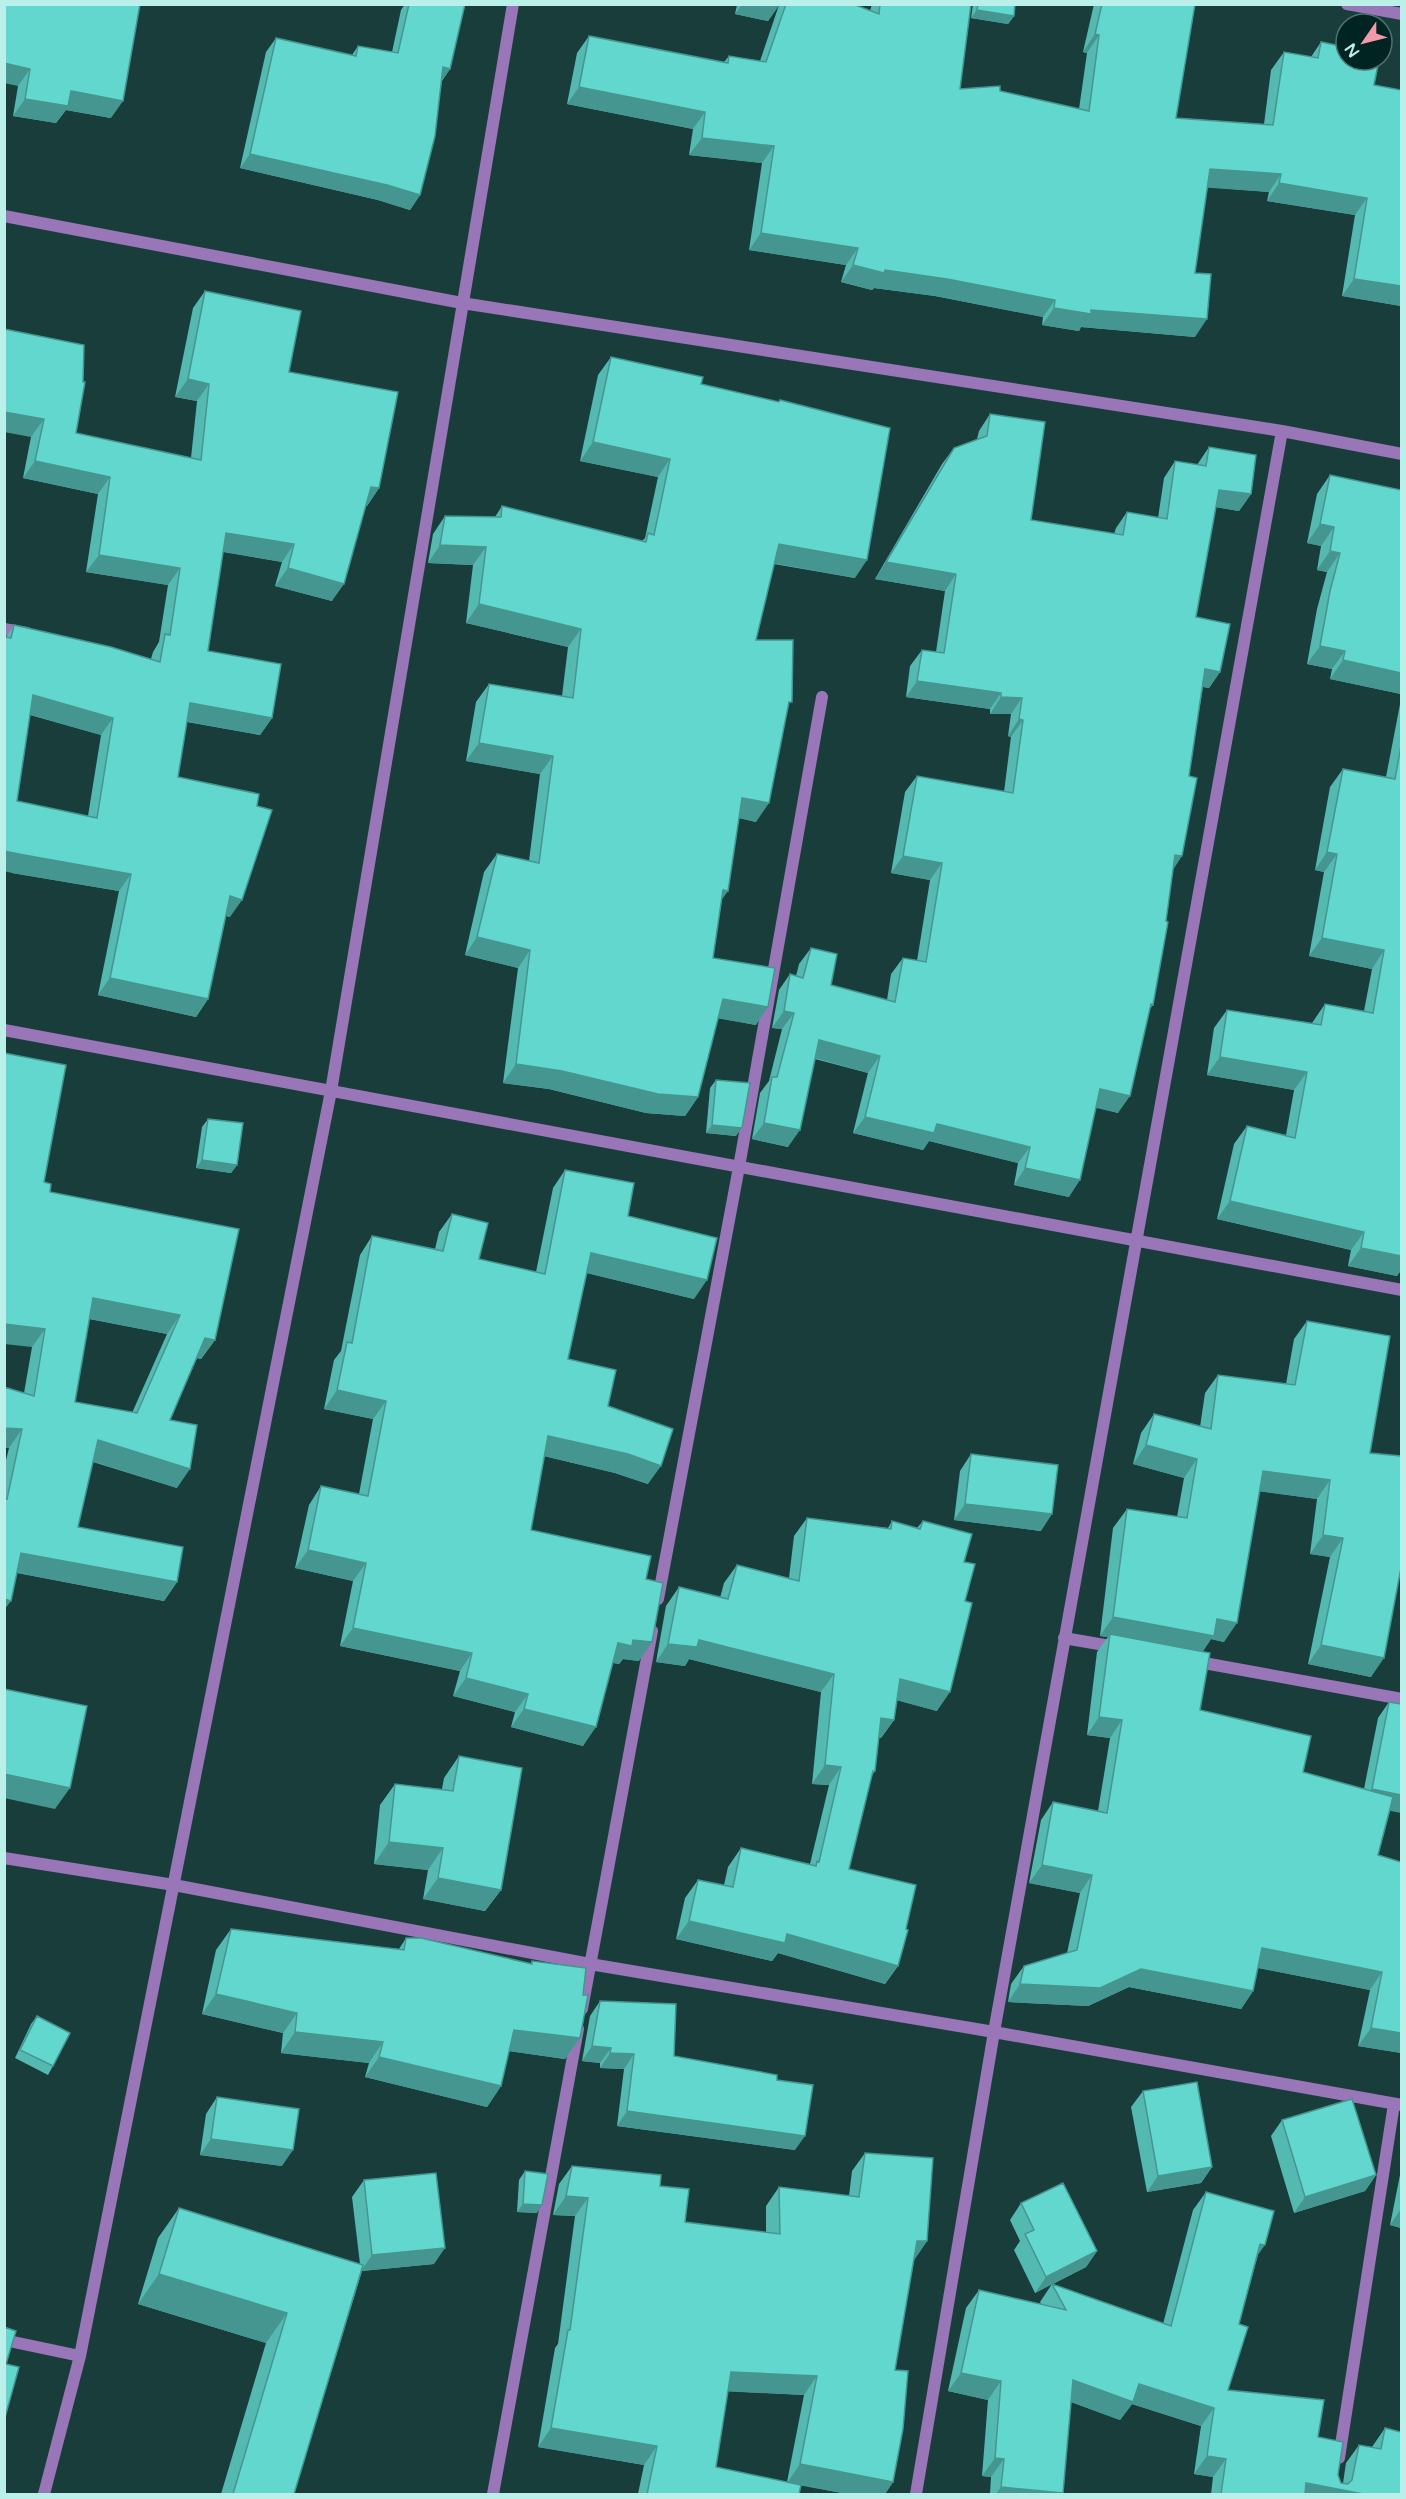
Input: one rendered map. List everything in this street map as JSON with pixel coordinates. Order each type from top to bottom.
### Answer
[{"type":"street","points":[[44,2494],[80,2356],[331,1091],[513,4]]},
{"type":"street","points":[[1347,4],[1401,14]]},
{"type":"street","points":[[4,216],[462,303],[1282,431],[1401,454]]},
{"type":"street","points":[[916,2494],[994,2032],[1282,431]]},
{"type":"street","points":[[4,629],[37,635]]},
{"type":"street","points":[[494,2494],[590,1964],[739,1167],[822,697]]},
{"type":"street","points":[[4,1030],[1401,1290]]},
{"type":"street","points":[[1064,1638],[1134,1651]]},
{"type":"street","points":[[1181,1659],[1401,1699]]},
{"type":"street","points":[[4,1858],[174,1885],[590,1964],[994,2032],[1398,2105],[1337,2471]]},
{"type":"street","points":[[4,2340],[80,2356]]},
{"type":"building","points":[[4,4],[140,4],[123,101],[71,91],[68,106],[25,99],[30,69],[4,63]]},
{"type":"building","points":[[409,4],[465,4],[450,69],[443,67],[435,136],[420,195],[387,185],[250,154],[276,38],[356,56],[358,46],[398,53]]},
{"type":"building","points":[[786,4],[853,4],[879,14],[880,4],[971,4],[960,89],[1000,86],[1000,91],[1089,111],[1099,35],[1095,34],[1102,4],[1195,4],[1176,118],[1273,125],[1284,52],[1318,58],[1321,42],[1334,45],[1334,72],[1377,72],[1374,85],[1401,90],[1401,286],[1354,279],[1367,198],[1279,183],[1281,174],[1210,169],[1195,273],[1211,274],[1207,319],[1091,310],[1091,314],[1054,308],[1055,300],[947,279],[885,270],[884,273],[853,265],[858,248],[761,233],[774,146],[702,138],[705,112],[579,87],[589,36],[728,63],[729,56],[766,62]]},
{"type":"building","points":[[978,4],[1015,4],[1014,16],[977,10]]},
{"type":"building","points":[[205,291],[301,311],[289,372],[398,392],[379,488],[371,487],[344,584],[288,568],[294,544],[226,533],[208,651],[281,664],[272,718],[190,703],[178,777],[259,794],[257,806],[272,810],[242,900],[230,896],[208,999],[110,978],[131,874],[4,851],[4,637],[11,638],[14,625],[111,647],[160,662],[165,634],[170,635],[180,568],[99,555],[110,477],[35,461],[44,419],[4,412],[4,329],[84,345],[83,382],[85,382],[76,433],[201,460],[209,384],[188,379]],"holes":[[[33,695],[113,718],[97,818],[17,801]]]},
{"type":"building","points":[[611,357],[703,377],[701,384],[779,402],[780,400],[890,428],[867,560],[779,544],[756,640],[793,640],[792,702],[789,702],[769,803],[742,798],[728,891],[723,890],[713,958],[775,968],[768,1007],[723,999],[698,1097],[658,1094],[562,1071],[516,1064],[530,950],[477,937],[497,854],[539,863],[553,756],[479,743],[489,684],[573,698],[581,629],[479,604],[486,547],[440,545],[445,516],[501,517],[502,506],[646,542],[648,533],[654,535],[670,459],[593,442]]},
{"type":"building","points":[[990,414],[1045,422],[1031,520],[1123,535],[1127,512],[1167,519],[1175,461],[1206,466],[1209,447],[1256,455],[1251,494],[1219,490],[1196,617],[1230,624],[1220,672],[1205,669],[1189,776],[1197,778],[1182,856],[1175,855],[1166,921],[1168,922],[1153,1005],[1151,1004],[1130,1096],[1100,1089],[1080,1180],[1025,1168],[1030,1147],[937,1124],[934,1133],[865,1117],[880,1056],[819,1040],[800,1130],[764,1123],[772,1077],[777,1077],[794,1013],[784,1011],[790,974],[803,978],[811,948],[837,954],[831,985],[895,1002],[903,958],[926,962],[942,863],[903,856],[917,776],[1013,793],[1023,720],[1019,719],[1022,698],[1001,697],[1001,693],[917,681],[922,650],[944,653],[956,574],[886,562],[954,448],[987,436]]},
{"type":"building","points":[[1330,475],[1401,490],[1401,673],[1343,660],[1345,651],[1320,646],[1340,553],[1330,551],[1334,527],[1320,524]]},
{"type":"building","points":[[1401,746],[1401,1256],[1361,1248],[1364,1232],[1230,1201],[1247,1126],[1295,1138],[1307,1072],[1220,1057],[1227,1010],[1321,1025],[1325,1004],[1373,1013],[1384,950],[1322,938],[1337,854],[1327,852],[1343,769],[1395,779]]},
{"type":"building","points":[[4,1053],[66,1065],[44,1182],[51,1184],[50,1192],[239,1229],[215,1340],[205,1338],[170,1420],[197,1425],[190,1469],[98,1440],[78,1527],[183,1547],[177,1582],[21,1553],[11,1601],[4,1599],[4,1498],[7,1499],[22,1429],[4,1428],[4,1387],[34,1396],[45,1329],[4,1324]],"holes":[[[93,1298],[180,1315],[137,1413],[75,1402]]]},
{"type":"building","points":[[716,1080],[750,1083],[742,1128],[712,1125]]},
{"type":"building","points":[[208,1119],[243,1123],[237,1165],[202,1160]]},
{"type":"building","points":[[565,1170],[634,1183],[628,1216],[717,1238],[707,1280],[591,1253],[568,1359],[616,1370],[608,1406],[673,1429],[661,1466],[628,1454],[548,1436],[531,1530],[651,1556],[646,1579],[663,1583],[652,1642],[633,1640],[632,1646],[618,1643],[596,1727],[524,1709],[528,1694],[466,1678],[472,1653],[353,1628],[366,1563],[308,1550],[321,1486],[368,1496],[386,1401],[337,1390],[347,1342],[352,1343],[372,1236],[443,1251],[452,1214],[488,1223],[479,1259],[545,1274]]},
{"type":"building","points":[[1307,1321],[1390,1336],[1370,1453],[1401,1456],[1401,1568],[1384,1658],[1321,1645],[1343,1538],[1323,1535],[1330,1480],[1263,1471],[1237,1623],[1217,1619],[1214,1636],[1113,1617],[1127,1509],[1187,1518],[1197,1459],[1146,1445],[1154,1414],[1211,1429],[1218,1375],[1295,1385]]},
{"type":"building","points":[[971,1454],[1058,1465],[1052,1514],[965,1504]]},
{"type":"building","points":[[807,1518],[891,1529],[892,1521],[920,1529],[923,1521],[972,1534],[964,1562],[975,1564],[965,1601],[972,1603],[950,1692],[900,1679],[894,1720],[881,1718],[875,1771],[873,1771],[849,1869],[916,1885],[906,1929],[908,1930],[898,1966],[787,1934],[785,1943],[689,1921],[698,1880],[733,1887],[741,1848],[816,1866],[817,1861],[819,1862],[841,1767],[825,1765],[834,1674],[699,1640],[697,1647],[668,1644],[679,1587],[728,1599],[737,1565],[799,1581]]},
{"type":"building","points":[[1110,1634],[1210,1653],[1200,1710],[1311,1736],[1303,1772],[1393,1797],[1378,1855],[1401,1862],[1401,2033],[1371,2028],[1382,1972],[1262,1948],[1253,1991],[1141,1969],[1100,1988],[1020,1984],[1024,1966],[1077,1950],[1092,1875],[1042,1865],[1053,1802],[1107,1813],[1122,1720],[1099,1717]]},
{"type":"building","points":[[4,1689],[87,1706],[70,1788],[4,1774]]},
{"type":"building","points":[[1389,1702],[1401,1704],[1401,1795],[1372,1789]]},
{"type":"building","points":[[459,1756],[522,1768],[501,1890],[438,1878],[443,1848],[389,1842],[395,1784],[453,1791]]},
{"type":"building","points":[[231,1929],[404,1950],[406,1938],[421,1938],[532,1964],[532,1961],[586,1968],[583,1995],[588,1995],[580,2038],[514,2030],[501,2086],[379,2057],[383,2042],[295,2032],[297,2013],[216,1994]]},
{"type":"building","points":[[600,2001],[676,2004],[674,2056],[777,2075],[777,2080],[813,2085],[805,2136],[627,2111],[634,2054],[610,2053],[611,2048],[592,2046]]},
{"type":"building","points":[[37,2016],[70,2033],[53,2066],[20,2050]]},
{"type":"building","points":[[1197,2082],[1212,2167],[1158,2176],[1143,2091]]},
{"type":"building","points":[[217,2097],[299,2109],[293,2150],[211,2139]]},
{"type":"building","points":[[1352,2099],[1376,2175],[1305,2197],[1282,2120]]},
{"type":"building","points":[[865,2153],[933,2158],[927,2241],[917,2241],[895,2370],[908,2371],[903,2429],[893,2482],[800,2464],[817,2376],[731,2372],[716,2467],[801,2485],[799,2494],[647,2494],[657,2446],[551,2428],[568,2330],[570,2330],[588,2198],[566,2196],[572,2166],[661,2175],[660,2186],[689,2189],[685,2222],[780,2234],[779,2187],[859,2197]]},
{"type":"building","points":[[525,2171],[548,2174],[542,2205],[523,2204]]},
{"type":"building","points":[[436,2173],[445,2248],[372,2255],[364,2180]]},
{"type":"building","points":[[1063,2183],[1097,2251],[1046,2277],[1025,2234],[1034,2230],[1021,2203]]},
{"type":"building","points":[[1206,2192],[1274,2211],[1265,2245],[1260,2244],[1239,2324],[1248,2327],[1228,2390],[1324,2400],[1318,2437],[1343,2442],[1338,2475],[1341,2483],[1348,2484],[1352,2480],[1359,2445],[1381,2449],[1385,2428],[1401,2432],[1401,2494],[1363,2494],[1306,2483],[1305,2494],[1221,2494],[1226,2459],[1207,2456],[1214,2408],[1139,2384],[1133,2402],[1073,2380],[1063,2493],[1001,2487],[1004,2459],[995,2458],[1001,2381],[961,2373],[979,2290],[1066,2310],[1052,2284],[1171,2326]]},
{"type":"building","points":[[179,2208],[363,2265],[294,2494],[233,2494],[287,2313],[159,2274]]},
{"type":"building","points":[[4,2327],[16,2331],[6,2364],[19,2367],[4,2421]]}]
